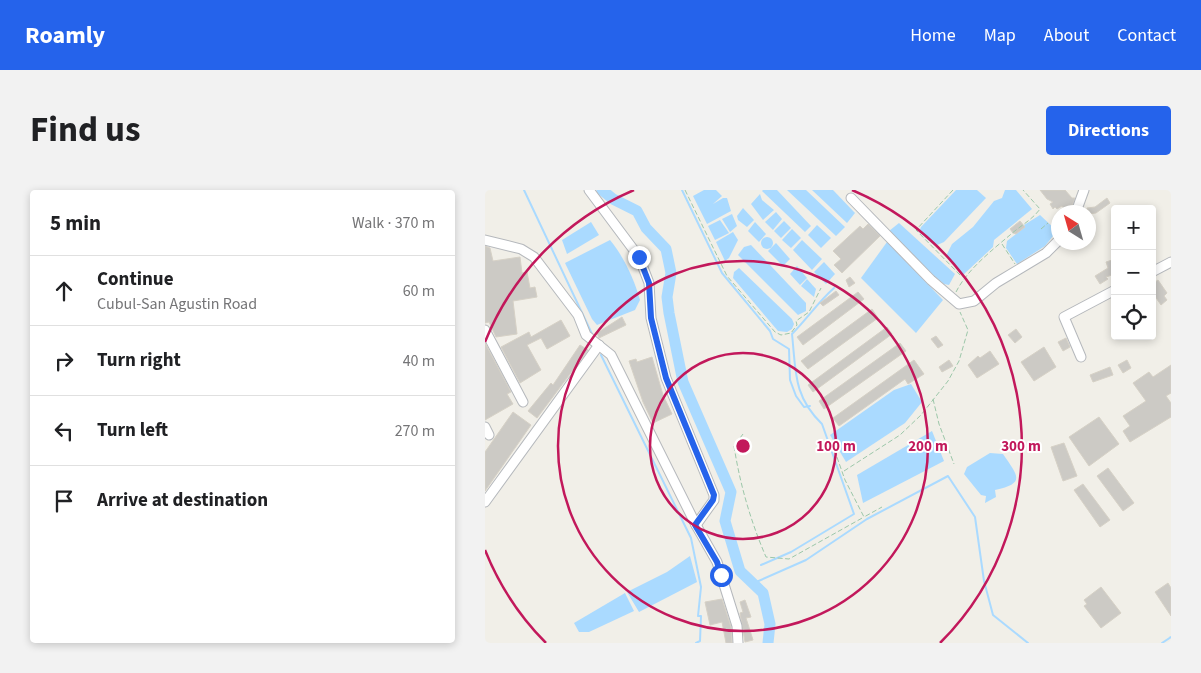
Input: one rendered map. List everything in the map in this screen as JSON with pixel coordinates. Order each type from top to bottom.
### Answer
[{"type":"street","points":[[589,190],[639,257],[649,283],[651,318],[666,378],[714,495],[713,500],[695,525]]},
{"type":"street","points":[[1078,205],[1084,190]]},
{"type":"street","points":[[851,198],[955,301],[966,304],[974,301],[996,283],[1046,253],[1051,248]]},
{"type":"street","points":[[485,240],[521,249],[534,257],[578,315],[586,335],[611,355],[695,525],[717,562],[737,626],[739,643]]},
{"type":"street","points":[[1156,270],[1171,262]]},
{"type":"street","points":[[1081,357],[1064,317],[1111,292]]},
{"type":"street","points":[[485,330],[523,402]]},
{"type":"street","points":[[485,502],[599,345]]},
{"type":"path","points":[[685,190],[727,276],[775,332],[781,335],[791,333],[797,325],[796,321],[809,312],[821,288]]},
{"type":"path","points":[[953,190],[916,230],[960,275],[964,276]]},
{"type":"path","points":[[844,471],[900,435],[921,415],[932,398],[947,381],[959,360],[968,330],[955,301],[964,276],[1040,209],[1023,190]]},
{"type":"path","points":[[1041,229],[1048,223]]},
{"type":"path","points":[[1001,243],[1018,269]]},
{"type":"path","points":[[932,398],[939,424],[954,464]]},
{"type":"path","points":[[743,434],[734,446],[738,473],[755,531],[766,558],[789,559],[882,507]]},
{"type":"path","points":[[832,443],[844,471],[845,480],[863,517]]},
{"type":"water","points":[[704,190],[716,190],[722,196],[713,204],[723,198],[727,198],[731,211],[707,224],[693,196]]},
{"type":"water","points":[[763,190],[777,190],[811,226],[805,232]]},
{"type":"water","points":[[787,190],[806,190],[845,227],[836,236]]},
{"type":"water","points":[[812,190],[833,190],[855,213],[847,223]]},
{"type":"water","points":[[956,190],[977,190],[986,198],[944,242],[935,246],[919,232],[921,227]]},
{"type":"water","points":[[1005,190],[1016,190],[1032,209],[994,240],[993,247],[963,275],[946,256],[952,244],[973,227],[994,201],[1002,198]]},
{"type":"water","points":[[760,194],[762,200],[774,210],[763,220],[751,204]]},
{"type":"water","points":[[743,208],[754,220],[747,227],[738,220],[737,216]]},
{"type":"water","points":[[776,212],[782,219],[773,230],[765,222]]},
{"type":"water","points":[[732,214],[737,226],[730,232],[722,219]]},
{"type":"water","points":[[1040,215],[1051,225],[1051,238],[1045,246],[1017,264],[1006,248],[1007,241],[1025,227],[1024,225]]},
{"type":"water","points":[[720,220],[729,233],[715,240],[708,226]]},
{"type":"water","points":[[784,221],[791,228],[781,238],[774,231]]},
{"type":"water","points":[[591,222],[599,235],[567,254],[562,240]]},
{"type":"water","points":[[755,222],[766,234],[759,242],[748,231]]},
{"type":"water","points":[[899,223],[955,274],[949,285],[944,284],[920,264],[889,231]]},
{"type":"water","points":[[817,225],[831,238],[821,248],[808,235]]},
{"type":"water","points":[[792,229],[801,238],[791,248],[782,240]]},
{"type":"water","points":[[733,232],[738,240],[729,258],[725,261],[716,242]]},
{"type":"water","points":[[767,237],[773,243],[767,249],[761,243]]},
{"type":"water","points":[[610,240],[628,268],[640,300],[635,310],[597,325],[592,319],[565,263]]},
{"type":"water","points":[[802,240],[822,259],[812,270],[793,250]]},
{"type":"water","points":[[887,242],[943,300],[916,333],[861,278]]},
{"type":"water","points":[[776,243],[790,259],[783,266],[768,251]]},
{"type":"water","points":[[751,245],[806,303],[806,311],[798,315],[738,255],[744,247]]},
{"type":"water","points":[[824,262],[835,274],[826,284],[814,272]]},
{"type":"water","points":[[797,266],[807,278],[800,285],[790,274]]},
{"type":"water","points":[[739,268],[792,319],[794,324],[792,329],[787,332],[778,331],[733,278],[734,272]]},
{"type":"water","points":[[807,279],[816,289],[814,297],[801,286]]},
{"type":"water","points":[[911,384],[922,402],[905,423],[846,462],[830,435],[894,390]]},
{"type":"water","points":[[932,431],[944,461],[863,503],[857,475]]},
{"type":"water","points":[[990,453],[1003,454],[1015,473],[1016,478],[1011,485],[995,490],[996,497],[985,503],[986,496],[981,495],[964,474],[967,467]]},
{"type":"water","points":[[690,556],[697,582],[639,612],[627,592],[667,572]]},
{"type":"water","points":[[625,593],[634,611],[589,632],[579,632],[574,623]]},
{"type":"building","points":[[1040,190],[1065,190],[1072,198],[1075,198],[1072,205],[1051,206],[1050,204],[1053,202],[1047,199]]},
{"type":"building","points":[[1107,198],[1110,203],[1096,213],[1096,206]]},
{"type":"building","points":[[1020,221],[1025,227],[1016,234],[1013,233],[1010,229]]},
{"type":"building","points":[[868,224],[880,236],[842,273],[834,265],[841,259],[833,251],[860,226],[863,229]]},
{"type":"building","points":[[485,246],[490,248],[493,261],[520,257],[522,273],[527,272],[530,288],[535,287],[537,297],[513,301],[517,334],[496,337],[489,322],[485,323]]},
{"type":"building","points":[[1111,260],[1111,275],[1106,277],[1108,279],[1100,284],[1095,276],[1108,268],[1106,262]]},
{"type":"building","points":[[850,277],[855,283],[849,287],[846,280]]},
{"type":"building","points":[[1158,280],[1167,293],[1164,296],[1167,300],[1161,305],[1156,298],[1156,281]]},
{"type":"building","points":[[836,291],[839,295],[823,306],[820,303]]},
{"type":"building","points":[[858,292],[864,299],[803,345],[797,337]]},
{"type":"building","points":[[872,309],[878,318],[808,369],[801,361]]},
{"type":"building","points":[[622,317],[626,325],[599,338],[597,333]]},
{"type":"building","points":[[561,320],[570,336],[547,349],[541,338],[527,345],[541,370],[520,383],[501,347],[529,332],[531,337]]},
{"type":"building","points":[[887,327],[892,334],[813,392],[808,385]]},
{"type":"building","points":[[1016,329],[1022,337],[1015,343],[1008,335]]},
{"type":"building","points":[[936,336],[943,345],[938,348],[931,339]]},
{"type":"building","points":[[1066,338],[1070,347],[1063,351],[1058,342]]},
{"type":"building","points":[[485,343],[511,392],[507,394],[513,404],[485,420]]},
{"type":"building","points":[[900,343],[906,351],[824,409],[819,401]]},
{"type":"building","points":[[580,345],[588,350],[537,418],[528,411],[551,383],[553,385]]},
{"type":"building","points":[[1044,347],[1056,367],[1034,381],[1021,362]]},
{"type":"building","points":[[990,351],[999,364],[977,378],[968,365],[978,356],[980,358]]},
{"type":"building","points":[[652,357],[663,395],[672,414],[653,423],[643,402],[629,361],[636,359],[637,362]]},
{"type":"building","points":[[914,360],[924,374],[908,384],[905,379],[839,426],[833,418]]},
{"type":"building","points":[[949,360],[953,366],[942,372],[939,367]]},
{"type":"building","points":[[1127,360],[1131,368],[1123,373],[1118,365]]},
{"type":"building","points":[[1171,365],[1171,393],[1166,396],[1171,403],[1171,417],[1130,442],[1123,431],[1130,426],[1123,416],[1146,401],[1133,383],[1149,372],[1153,377]]},
{"type":"building","points":[[1110,367],[1113,375],[1093,382],[1090,375]]},
{"type":"building","points":[[513,412],[531,425],[485,491],[485,452]]},
{"type":"building","points":[[1099,417],[1119,444],[1089,466],[1069,437]]},
{"type":"building","points":[[1064,443],[1077,476],[1063,481],[1051,447]]},
{"type":"building","points":[[1108,468],[1134,503],[1123,511],[1097,476]]},
{"type":"building","points":[[1083,484],[1110,520],[1100,527],[1074,490]]},
{"type":"building","points":[[1168,583],[1171,588],[1171,616],[1155,592]]},
{"type":"building","points":[[1101,587],[1121,613],[1101,628],[1084,606],[1087,604],[1084,600]]},
{"type":"building","points":[[722,599],[731,627],[732,643],[726,643],[722,622],[710,625],[705,602]]},
{"type":"building","points":[[745,600],[751,617],[746,618],[753,640],[745,642],[740,613],[743,612],[740,602]]},
{"type":"waterway","points":[[524,190],[593,336]]},
{"type":"waterway","points":[[602,190],[613,199],[637,211],[646,228],[666,249],[671,273],[667,297],[669,313],[683,382],[731,492],[725,521],[740,571],[763,593],[770,624],[768,643]]},
{"type":"waterway","points":[[682,190],[722,273],[770,331],[773,339],[789,349],[790,380],[796,396],[804,407],[810,406]]},
{"type":"waterway","points":[[761,565],[791,552],[854,514],[822,424],[813,414],[801,393],[796,371],[792,334],[834,288]]},
{"type":"waterway","points":[[601,355],[691,538],[701,587],[698,616],[701,616],[700,641],[696,643]]},
{"type":"waterway","points":[[754,583],[806,560],[867,519],[948,476],[975,517],[984,581],[993,615],[1028,643]]},
{"type":"waterway","points":[[1162,643],[1171,637]]},
{"type":"route","points":[[639,257],[649,283],[651,318],[666,378],[714,495],[711,504],[695,525],[717,562],[721,575]]}]
